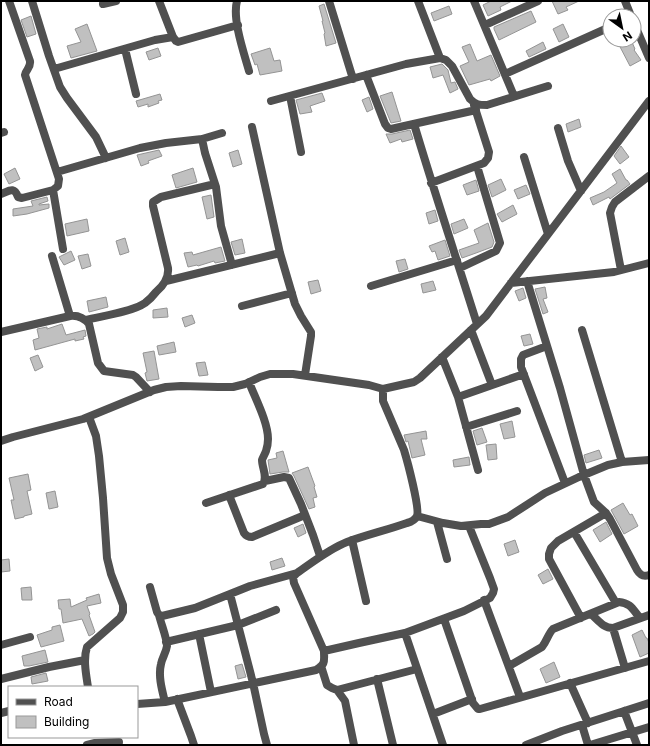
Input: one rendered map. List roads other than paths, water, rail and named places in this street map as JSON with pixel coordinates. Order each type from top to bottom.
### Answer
[{"type":"street","points":[[1,194],[14,190],[18,197],[22,198],[53,190],[58,186],[59,179],[25,75],[25,72],[31,64],[9,1]]},
{"type":"street","points":[[32,1],[60,87],[96,137],[106,158]]},
{"type":"street","points":[[103,4],[116,1]]},
{"type":"street","points":[[159,1],[176,41],[182,42],[238,25]]},
{"type":"street","points":[[237,1],[238,31],[249,71]]},
{"type":"street","points":[[329,1],[353,79]]},
{"type":"street","points":[[418,1],[440,58]]},
{"type":"street","points":[[474,1],[514,96]]},
{"type":"street","points":[[485,25],[538,1]]},
{"type":"street","points":[[505,74],[602,31]]},
{"type":"street","points":[[54,69],[155,40],[173,37]]},
{"type":"street","points":[[642,42],[649,58]]},
{"type":"street","points":[[125,49],[136,94]]},
{"type":"street","points":[[271,102],[406,64],[440,58],[446,60],[452,66],[475,106],[489,152],[488,158],[484,163],[431,183]]},
{"type":"street","points":[[366,75],[385,124],[391,129],[414,124],[479,104],[487,105],[548,86]]},
{"type":"street","points":[[290,96],[301,152]]},
{"type":"street","points":[[1,441],[89,417],[166,387],[233,387],[270,374],[305,375],[369,385],[383,389],[414,382],[486,316],[649,101]]},
{"type":"street","points":[[414,124],[431,183],[458,264],[474,327],[492,385]]},
{"type":"street","points":[[252,127],[280,253],[295,304],[311,332],[305,375]]},
{"type":"street","points":[[558,128],[568,160],[581,191]]},
{"type":"street","points":[[56,172],[140,148],[166,143],[202,139],[222,133]]},
{"type":"street","points":[[202,139],[215,184],[221,226],[232,265]]},
{"type":"street","points":[[524,157],[548,234]]},
{"type":"street","points":[[371,286],[458,264],[496,251],[500,244],[477,166]]},
{"type":"street","points":[[620,270],[610,214],[612,206],[615,202],[649,176]]},
{"type":"street","points":[[86,320],[140,306],[151,298],[166,281],[168,268],[153,202],[161,197],[215,184]]},
{"type":"street","points":[[53,190],[63,249]]},
{"type":"street","points":[[166,281],[280,253]]},
{"type":"street","points":[[52,256],[70,316]]},
{"type":"street","points":[[511,283],[614,272],[649,263]]},
{"type":"street","points":[[527,281],[560,388],[584,474],[594,502],[606,513],[640,574],[644,576],[649,575]]},
{"type":"street","points":[[242,306],[292,293]]},
{"type":"street","points":[[1,332],[75,315],[80,317],[86,320],[89,324],[98,363],[104,371],[132,375],[136,377],[150,392]]},
{"type":"street","points":[[582,330],[622,462]]},
{"type":"street","points":[[547,346],[523,355],[521,359],[521,367],[565,483]]},
{"type":"street","points":[[442,357],[458,397],[478,470]]},
{"type":"street","points":[[458,397],[524,374]]},
{"type":"street","points":[[249,382],[265,422],[267,431],[268,439],[266,451],[262,459],[265,481]]},
{"type":"street","points":[[159,615],[162,616],[195,608],[250,586],[297,573],[320,556],[352,540],[414,520],[417,516],[417,506],[407,458],[383,401],[383,389]]},
{"type":"street","points":[[466,427],[517,411]]},
{"type":"street","points":[[88,686],[85,651],[87,647],[120,618],[123,612],[123,605],[111,574],[107,558],[99,456],[96,436],[89,417]]},
{"type":"street","points":[[417,516],[437,522],[461,526],[489,524],[508,517],[546,493],[584,474],[608,465],[622,462],[649,460]]},
{"type":"street","points":[[206,503],[263,484],[265,481],[284,477],[289,478],[305,515],[320,556]]},
{"type":"street","points":[[229,495],[244,533],[248,537],[252,537],[305,515]]},
{"type":"street","points":[[581,618],[549,559],[549,554],[554,544],[558,541],[606,513]]},
{"type":"street","points":[[437,522],[446,559]]},
{"type":"street","points":[[324,651],[405,633],[464,611],[490,598],[494,589],[469,526]]},
{"type":"street","points":[[574,532],[616,603]]},
{"type":"street","points":[[352,540],[366,601]]},
{"type":"street","points":[[297,573],[294,577],[294,582],[324,651],[324,662],[322,666],[327,685],[338,690],[345,701],[354,745]]},
{"type":"street","points":[[150,587],[166,642],[166,648],[160,671],[165,702]]},
{"type":"street","points":[[230,594],[267,745]]},
{"type":"street","points":[[484,600],[520,698]]},
{"type":"street","points":[[508,666],[542,647],[546,643],[550,632],[554,629],[616,603],[625,602],[640,618]]},
{"type":"street","points":[[166,642],[238,625],[276,610]]},
{"type":"street","points":[[591,614],[603,626],[609,628],[613,628],[649,615]]},
{"type":"street","points":[[444,619],[472,699],[478,709],[649,661]]},
{"type":"street","points":[[613,628],[625,668]]},
{"type":"street","points":[[405,633],[443,745]]},
{"type":"street","points":[[199,634],[211,692]]},
{"type":"street","points":[[1,645],[30,637]]},
{"type":"street","points":[[1,679],[85,660]]},
{"type":"street","points":[[138,704],[165,702],[316,670],[322,666]]},
{"type":"street","points":[[338,690],[417,669]]},
{"type":"street","points":[[377,679],[393,745]]},
{"type":"street","points":[[570,683],[585,724],[589,745],[649,727]]},
{"type":"street","points":[[177,699],[194,745]]},
{"type":"street","points":[[433,714],[472,699]]},
{"type":"street","points":[[526,745],[649,703]]},
{"type":"street","points":[[624,711],[637,745]]},
{"type":"street","points":[[87,745],[119,742]]}]
